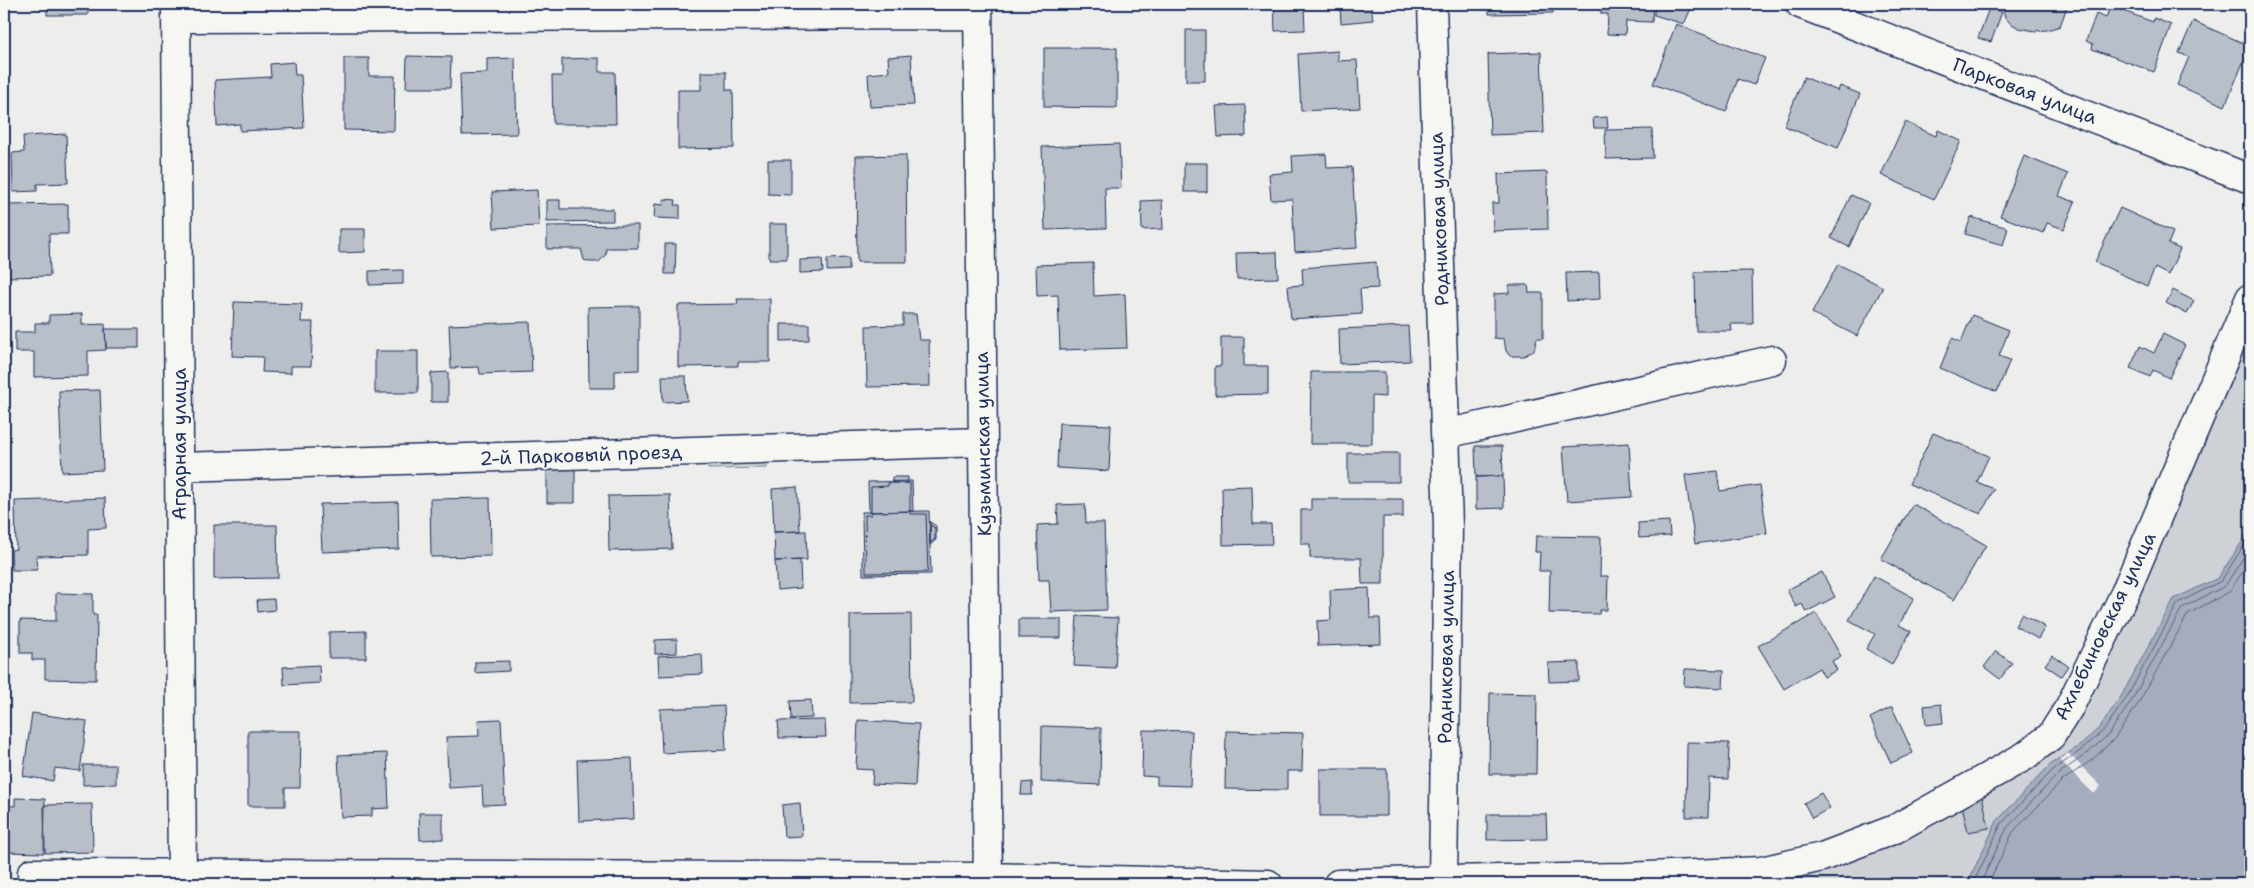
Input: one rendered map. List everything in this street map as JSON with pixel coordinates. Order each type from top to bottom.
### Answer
[{"type":"street","name":"Родниковая улица","points":[[1432,4],[1448,527],[1443,880]]},
{"type":"street","name":"Парковая улица","points":[[1800,4],[2250,179]]},
{"type":"street","points":[[176,11],[978,10]]},
{"type":"street","name":"Кузьминская улица","points":[[978,10],[988,881]]},
{"type":"street","name":"Аграрная улица","points":[[176,11],[182,878]]},
{"type":"street","name":"Ахлебиновская улица","points":[[1338,884],[1443,880],[1626,878],[1760,871],[1822,857],[1895,829],[2025,756],[2051,736],[2070,706],[2125,592],[2250,298]]},
{"type":"street","points":[[1445,434],[1772,360]]},
{"type":"street","name":"2-й Парковый проезд","points":[[179,467],[983,442]]},
{"type":"street","points":[[32,873],[182,878],[1268,884]]},
{"type":"shaded area","points":[[2250,313],[2250,530],[2218,578],[2174,599],[2122,695],[2100,727],[2081,745],[2050,765],[1997,821],[1967,884],[1414,884],[1413,880],[1805,878],[2012,770],[2085,696],[2119,640],[2116,617]]},
{"type":"shaded area","points":[[767,457],[767,468],[708,469],[708,462]]},
{"type":"water","points":[[2250,530],[2250,884],[1967,884],[1997,821],[2050,765],[2081,745],[2100,727],[2122,695],[2174,599],[2218,578]]},
{"type":"pier","points":[[2068,753],[2101,786],[2094,794],[2060,760]]},
{"type":"building","points":[[47,4],[88,4],[88,15],[47,15]]},
{"type":"building","points":[[1274,4],[1304,4],[1305,30],[1275,31]]},
{"type":"building","points":[[1371,4],[1373,20],[1341,23],[1340,7]]},
{"type":"building","points":[[1489,4],[1552,4],[1553,13],[1489,14]]},
{"type":"building","points":[[1601,4],[1653,4],[1652,22],[1626,21],[1625,35],[1607,34],[1608,14],[1601,14]]},
{"type":"building","points":[[1655,4],[1693,4],[1684,24],[1654,15]]},
{"type":"building","points":[[2001,4],[2068,4],[2060,26],[2035,31],[2019,28],[2010,23],[2005,17]]},
{"type":"building","points":[[2110,6],[2153,22],[2154,18],[2171,25],[2154,72],[2092,49],[2093,44],[2086,41],[2096,14],[2106,18]]},
{"type":"building","points":[[1989,8],[2002,12],[1991,42],[1978,38]]},
{"type":"building","points":[[2193,21],[2250,46],[2225,106],[2177,85],[2189,57],[2179,53]]},
{"type":"building","points":[[1676,24],[1765,58],[1754,85],[1738,79],[1726,112],[1653,84]]},
{"type":"building","points":[[1186,30],[1205,30],[1205,81],[1186,81]]},
{"type":"building","points":[[1044,48],[1117,48],[1117,108],[1044,107]]},
{"type":"building","points":[[1338,51],[1338,61],[1357,60],[1360,108],[1301,111],[1298,54]]},
{"type":"building","points":[[1541,52],[1544,133],[1490,135],[1488,54]]},
{"type":"building","points":[[911,55],[914,105],[870,107],[868,74],[889,72],[888,57]]},
{"type":"building","points":[[407,56],[451,57],[450,88],[406,88]]},
{"type":"building","points":[[344,58],[369,58],[369,76],[395,76],[394,131],[344,130]]},
{"type":"building","points":[[515,58],[517,134],[462,135],[460,74],[487,73],[487,59]]},
{"type":"building","points":[[599,58],[599,72],[615,72],[616,124],[553,124],[552,76],[562,76],[562,59]]},
{"type":"building","points":[[294,62],[295,75],[301,75],[304,128],[240,131],[240,124],[217,126],[215,80],[271,77],[270,64]]},
{"type":"building","points":[[701,72],[726,72],[726,90],[733,90],[734,148],[678,149],[678,90],[701,90]]},
{"type":"building","points":[[1804,77],[1838,91],[1840,86],[1860,94],[1838,148],[1784,126]]},
{"type":"building","points":[[1245,105],[1246,136],[1218,137],[1216,106]]},
{"type":"building","points":[[1607,117],[1608,128],[1594,128],[1593,118]]},
{"type":"building","points":[[1905,122],[1936,136],[1938,130],[1961,141],[1934,199],[1881,175]]},
{"type":"building","points":[[1652,129],[1653,158],[1606,159],[1605,130]]},
{"type":"building","points":[[66,134],[68,183],[37,184],[37,191],[13,192],[12,153],[24,152],[23,136]]},
{"type":"building","points":[[1119,144],[1121,188],[1105,188],[1106,228],[1045,230],[1042,147]]},
{"type":"building","points":[[1326,154],[1327,168],[1352,167],[1357,248],[1295,252],[1292,199],[1271,200],[1269,174],[1293,172],[1292,156]]},
{"type":"building","points":[[906,155],[907,262],[857,262],[856,156]]},
{"type":"building","points":[[2024,156],[2068,174],[2059,196],[2075,202],[2064,229],[2047,223],[2043,233],[2000,216]]},
{"type":"building","points":[[768,160],[791,160],[791,195],[768,194]]},
{"type":"building","points":[[1184,163],[1207,163],[1207,192],[1184,192]]},
{"type":"building","points":[[1547,172],[1548,229],[1493,231],[1492,203],[1499,203],[1498,174]]},
{"type":"building","points":[[537,190],[539,226],[494,228],[492,192]]},
{"type":"building","points":[[1851,195],[1869,203],[1849,247],[1831,238]]},
{"type":"building","points":[[664,199],[676,200],[675,205],[680,205],[680,219],[654,218],[655,204],[663,205]]},
{"type":"building","points":[[547,200],[560,200],[560,209],[613,209],[613,221],[547,222]]},
{"type":"building","points":[[1162,200],[1163,229],[1142,230],[1141,201]]},
{"type":"building","points":[[68,204],[68,234],[49,234],[50,276],[4,277],[4,205]]},
{"type":"building","points":[[2120,208],[2173,232],[2168,244],[2180,249],[2168,275],[2155,268],[2147,286],[2095,262]]},
{"type":"building","points":[[1971,217],[2008,228],[2003,245],[1965,234]]},
{"type":"building","points":[[769,224],[787,224],[787,259],[769,259]]},
{"type":"building","points":[[638,225],[638,248],[606,248],[606,254],[599,262],[584,260],[581,249],[547,249],[547,226]]},
{"type":"building","points":[[339,229],[365,229],[365,252],[339,253]]},
{"type":"building","points":[[665,244],[676,244],[675,274],[665,274]]},
{"type":"building","points":[[1277,252],[1278,278],[1237,279],[1236,253]]},
{"type":"building","points":[[849,258],[849,270],[827,271],[827,259]]},
{"type":"building","points":[[822,259],[823,272],[800,273],[800,260]]},
{"type":"building","points":[[1376,262],[1378,288],[1360,289],[1362,314],[1291,319],[1288,286],[1303,285],[1302,268]]},
{"type":"building","points":[[1093,263],[1094,296],[1125,294],[1127,348],[1060,350],[1058,295],[1037,296],[1036,265]]},
{"type":"building","points":[[1838,264],[1883,287],[1857,336],[1812,313]]},
{"type":"building","points":[[403,270],[403,284],[369,285],[369,271]]},
{"type":"building","points":[[1752,271],[1753,324],[1731,324],[1732,331],[1696,331],[1695,272]]},
{"type":"building","points":[[1599,272],[1600,299],[1567,301],[1566,273]]},
{"type":"building","points":[[1509,285],[1528,285],[1529,293],[1543,293],[1543,338],[1537,338],[1534,350],[1524,356],[1510,356],[1506,351],[1504,339],[1494,338],[1494,294],[1509,293]]},
{"type":"building","points":[[2173,290],[2194,301],[2187,314],[2166,303]]},
{"type":"building","points":[[737,299],[770,299],[770,362],[738,362],[738,366],[678,367],[678,305],[738,304]]},
{"type":"building","points":[[234,302],[302,304],[301,322],[313,322],[311,366],[291,366],[291,373],[262,372],[263,357],[232,356]]},
{"type":"building","points":[[639,306],[639,370],[615,371],[615,388],[589,388],[588,307]]},
{"type":"building","points":[[82,314],[82,325],[105,324],[106,350],[88,351],[88,376],[34,377],[34,352],[15,352],[15,332],[35,332],[35,323],[49,323],[49,315]]},
{"type":"building","points":[[903,314],[916,314],[919,340],[929,340],[930,386],[867,387],[866,326],[903,325]]},
{"type":"building","points":[[1972,315],[2009,330],[1999,356],[2010,360],[1997,392],[1940,368],[1952,338],[1961,342]]},
{"type":"building","points":[[530,322],[532,372],[480,374],[479,367],[451,368],[449,325]]},
{"type":"building","points":[[781,324],[809,324],[809,340],[781,341]]},
{"type":"building","points":[[1408,326],[1410,361],[1340,364],[1339,329]]},
{"type":"building","points":[[105,329],[139,329],[139,348],[106,348]]},
{"type":"building","points":[[2163,334],[2185,345],[2169,378],[2153,370],[2150,377],[2130,368],[2140,346],[2154,353]]},
{"type":"building","points":[[1221,337],[1244,337],[1244,366],[1268,366],[1268,394],[1215,395],[1215,366],[1221,366]]},
{"type":"building","points":[[375,351],[418,351],[418,393],[375,393]]},
{"type":"building","points":[[448,372],[448,402],[431,402],[431,373]]},
{"type":"building","points":[[1311,372],[1385,372],[1385,397],[1372,396],[1372,444],[1310,444]]},
{"type":"building","points":[[662,376],[686,376],[687,401],[663,402]]},
{"type":"building","points":[[100,390],[103,470],[62,472],[59,391]]},
{"type":"building","points":[[1059,423],[1111,425],[1109,471],[1057,468]]},
{"type":"building","points":[[1933,433],[1989,456],[1977,482],[1994,489],[1981,514],[1909,484]]},
{"type":"building","points":[[1629,443],[1632,497],[1567,501],[1563,447]]},
{"type":"building","points":[[1475,446],[1502,446],[1503,476],[1476,477]]},
{"type":"building","points":[[1348,453],[1399,453],[1399,482],[1348,482]]},
{"type":"building","points":[[547,469],[575,469],[575,503],[547,503]]},
{"type":"building","points":[[1717,471],[1720,491],[1760,485],[1767,533],[1695,544],[1685,475]]},
{"type":"building","points":[[1503,476],[1504,508],[1476,509],[1476,477]]},
{"type":"building","points":[[892,477],[908,477],[908,483],[892,483]]},
{"type":"building","points":[[912,481],[913,511],[869,512],[868,482]]},
{"type":"building","points":[[888,483],[910,483],[910,514],[926,514],[928,572],[866,573],[865,515],[871,515],[871,487],[888,486]]},
{"type":"building","points":[[1252,486],[1253,524],[1271,524],[1272,544],[1223,545],[1222,487]]},
{"type":"building","points":[[797,487],[800,531],[774,532],[772,489]]},
{"type":"building","points":[[670,495],[672,549],[609,551],[608,496]]},
{"type":"building","points":[[105,498],[106,528],[88,529],[88,555],[36,556],[37,570],[12,570],[11,550],[16,549],[15,501]]},
{"type":"building","points":[[490,498],[491,556],[431,557],[430,499]]},
{"type":"building","points":[[1311,499],[1403,499],[1403,517],[1383,517],[1383,584],[1362,584],[1361,558],[1310,558],[1310,544],[1301,544],[1301,510],[1311,510]]},
{"type":"building","points":[[398,502],[399,549],[322,552],[320,504]]},
{"type":"building","points":[[1085,504],[1086,523],[1104,523],[1107,610],[1051,612],[1049,580],[1039,580],[1037,525],[1058,524],[1057,505]]},
{"type":"building","points":[[1913,504],[1986,545],[1954,600],[1881,559]]},
{"type":"building","points":[[929,511],[931,574],[863,575],[862,512]]},
{"type":"building","points":[[1669,521],[1670,536],[1639,538],[1638,523]]},
{"type":"building","points":[[930,522],[936,526],[936,540],[930,545]]},
{"type":"building","points":[[214,525],[277,525],[278,578],[214,579]]},
{"type":"building","points":[[930,525],[935,528],[935,539],[930,543]]},
{"type":"building","points":[[806,531],[807,560],[775,561],[774,532]]},
{"type":"building","points":[[1536,536],[1601,537],[1600,576],[1608,576],[1607,610],[1600,610],[1599,614],[1549,613],[1550,571],[1539,571],[1540,552],[1535,552]]},
{"type":"building","points":[[800,560],[801,588],[777,590],[775,561]]},
{"type":"building","points":[[1822,572],[1835,597],[1806,612],[1802,604],[1796,607],[1787,590]]},
{"type":"building","points":[[1874,576],[1914,598],[1899,625],[1911,631],[1892,664],[1866,649],[1875,634],[1849,620]]},
{"type":"building","points":[[1369,588],[1370,618],[1380,618],[1381,644],[1318,646],[1317,621],[1331,620],[1330,590]]},
{"type":"building","points":[[56,593],[93,594],[93,615],[97,615],[96,680],[45,679],[45,660],[32,660],[32,653],[20,653],[20,620],[56,621]]},
{"type":"building","points":[[274,599],[275,610],[258,612],[257,600]]},
{"type":"building","points":[[1816,613],[1841,656],[1832,661],[1837,670],[1824,677],[1819,668],[1784,689],[1758,646]]},
{"type":"building","points":[[911,614],[912,702],[850,703],[850,615]]},
{"type":"building","points":[[2022,614],[2045,627],[2038,639],[2015,626]]},
{"type":"building","points":[[1077,616],[1118,618],[1115,668],[1074,666]]},
{"type":"building","points":[[1019,619],[1061,619],[1061,638],[1019,638]]},
{"type":"building","points":[[366,631],[366,658],[329,658],[329,632]]},
{"type":"building","points":[[677,639],[677,653],[655,654],[655,640]]},
{"type":"building","points":[[1996,651],[2012,663],[2000,679],[1984,667]]},
{"type":"building","points":[[702,654],[703,674],[659,676],[658,656]]},
{"type":"building","points":[[2052,655],[2068,666],[2061,676],[2045,665]]},
{"type":"building","points":[[509,661],[509,671],[475,673],[475,662]]},
{"type":"building","points":[[1579,662],[1579,681],[1549,682],[1548,663]]},
{"type":"building","points":[[319,665],[320,683],[284,685],[283,667]]},
{"type":"building","points":[[1685,669],[1724,670],[1723,688],[1684,686]]},
{"type":"building","points":[[1490,693],[1537,694],[1536,774],[1489,774]]},
{"type":"building","points":[[811,700],[812,718],[791,719],[790,701]]},
{"type":"building","points":[[1941,704],[1943,723],[1926,725],[1924,706]]},
{"type":"building","points":[[724,706],[726,750],[662,753],[660,709]]},
{"type":"building","points":[[1892,707],[1913,753],[1891,763],[1870,718]]},
{"type":"building","points":[[32,713],[87,721],[80,771],[55,768],[53,781],[23,776]]},
{"type":"building","points":[[501,719],[505,804],[483,805],[482,786],[449,788],[446,737],[479,736],[478,720]]},
{"type":"building","points":[[825,720],[826,737],[779,738],[778,721]]},
{"type":"building","points":[[858,720],[919,724],[915,786],[872,784],[873,770],[856,769]]},
{"type":"building","points":[[1042,726],[1101,728],[1100,785],[1041,782]]},
{"type":"building","points":[[1143,730],[1192,731],[1190,786],[1157,785],[1157,777],[1142,776]]},
{"type":"building","points":[[248,731],[301,731],[300,788],[285,788],[285,806],[248,806]]},
{"type":"building","points":[[1226,731],[1303,733],[1302,771],[1287,771],[1287,790],[1225,789]]},
{"type":"building","points":[[1687,742],[1729,743],[1728,779],[1709,778],[1708,817],[1686,817]]},
{"type":"building","points":[[387,753],[389,808],[372,809],[372,816],[341,817],[338,755]]},
{"type":"building","points":[[632,758],[634,819],[579,821],[577,760]]},
{"type":"building","points":[[83,765],[116,765],[116,784],[83,785]]},
{"type":"building","points":[[1320,769],[1387,769],[1387,816],[1320,816]]},
{"type":"building","points":[[1032,782],[1032,795],[1021,795],[1022,783]]},
{"type":"building","points":[[1821,793],[1830,808],[1812,818],[1804,803]]},
{"type":"building","points":[[1982,796],[1989,828],[1968,832],[1961,801]]},
{"type":"building","points":[[15,798],[45,799],[44,853],[6,852],[6,805],[15,806]]},
{"type":"building","points":[[800,803],[802,836],[784,837],[782,805]]},
{"type":"building","points":[[92,804],[93,852],[45,853],[44,805]]},
{"type":"building","points":[[419,813],[443,813],[443,839],[420,840]]},
{"type":"building","points":[[1487,814],[1546,814],[1547,839],[1487,840]]},
{"type":"building","points":[[4,869],[7,869],[7,884],[4,884]]}]
